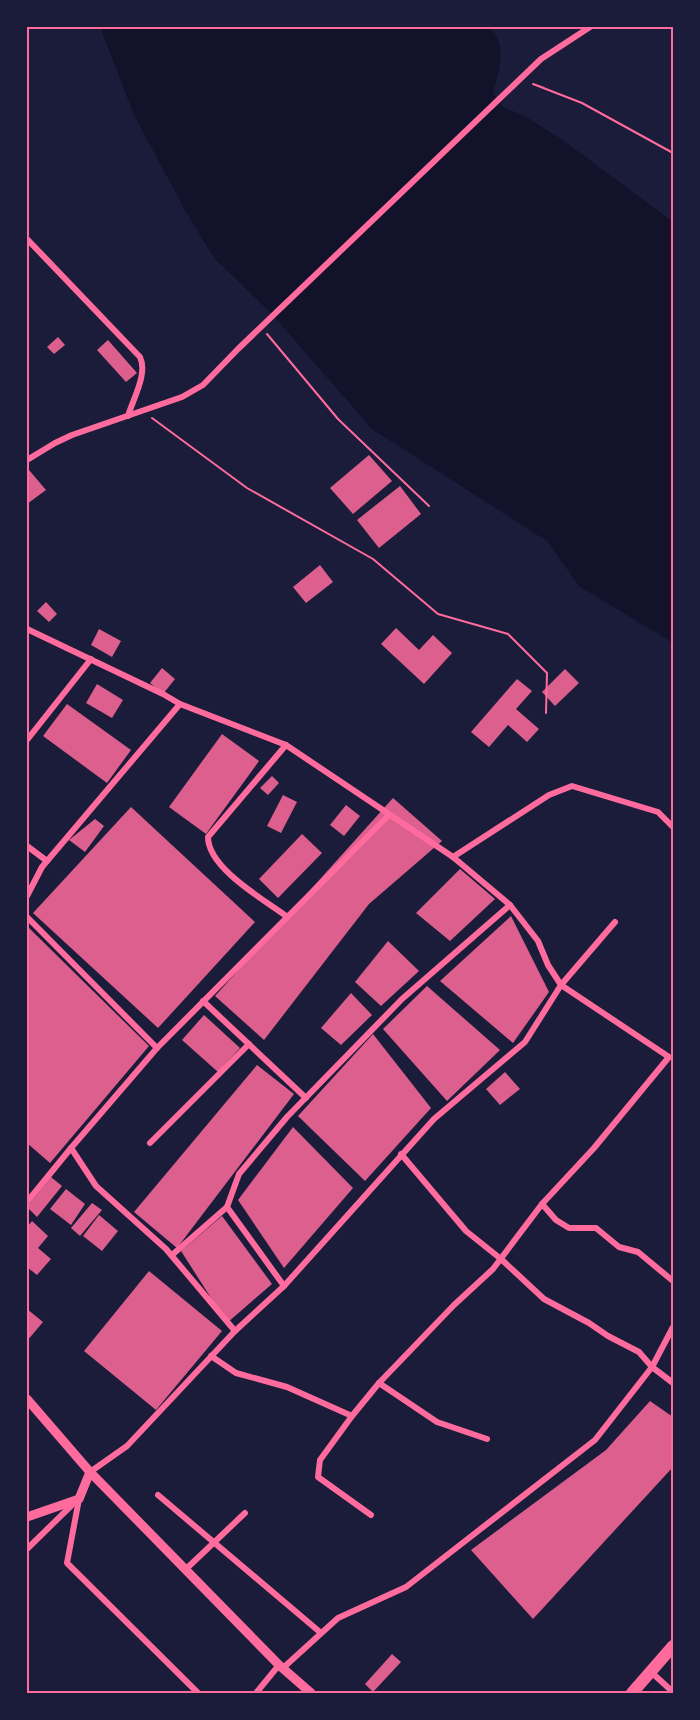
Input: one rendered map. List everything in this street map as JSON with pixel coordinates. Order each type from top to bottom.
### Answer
[{"type":"highway","points":[[632,1693],[673,1646]]},
{"type":"street","points":[[27,460],[55,442],[182,397],[203,385],[237,349],[541,59],[590,27]]},
{"type":"street","points":[[27,239],[140,357],[143,364],[142,372],[128,416]]},
{"type":"street","points":[[27,629],[180,704],[286,745],[366,797],[389,815],[453,856],[510,905],[538,941],[548,965],[561,985],[669,1057]]},
{"type":"street","points":[[27,740],[91,659]]},
{"type":"street","points":[[27,896],[34,880],[47,861],[180,704]]},
{"type":"street","points":[[286,745],[208,837],[212,855],[227,872],[286,916]]},
{"type":"street","points":[[453,856],[549,795],[572,786],[658,812],[673,827]]},
{"type":"street","points":[[27,1202],[157,1048],[389,815]]},
{"type":"street","points":[[27,846],[47,861]]},
{"type":"street","points":[[172,1255],[226,1207],[239,1174],[287,1117],[402,999],[510,905]]},
{"type":"street","points":[[27,917],[157,1048]]},
{"type":"street","points":[[198,1693],[67,1563],[79,1499],[90,1472],[127,1446],[235,1331],[284,1286],[434,1119],[525,1042],[561,985],[615,922]]},
{"type":"street","points":[[203,1001],[306,1098]]},
{"type":"street","points":[[150,1143],[249,1044]]},
{"type":"street","points":[[371,1515],[318,1477],[320,1460],[379,1383],[454,1305],[493,1269],[542,1204],[594,1148],[673,1050]]},
{"type":"street","points":[[71,1148],[96,1186],[172,1255],[235,1331]]},
{"type":"street","points":[[401,1154],[466,1232],[501,1259],[544,1299],[639,1352],[652,1367],[673,1383]]},
{"type":"street","points":[[542,1204],[556,1220],[569,1228],[596,1228],[619,1247],[638,1252],[673,1281]]},
{"type":"street","points":[[226,1207],[284,1286]]},
{"type":"street","points":[[256,1693],[281,1667],[338,1618],[406,1587],[595,1440],[652,1367],[673,1327]]},
{"type":"street","points":[[211,1356],[236,1373],[287,1387],[352,1416]]},
{"type":"street","points":[[379,1383],[437,1422],[487,1440]]},
{"type":"street","points":[[27,1399],[90,1472],[281,1667],[311,1693]]},
{"type":"street","points":[[158,1495],[321,1633]]},
{"type":"street","points":[[27,1517],[79,1499]]},
{"type":"street","points":[[27,1549],[79,1499]]},
{"type":"street","points":[[185,1569],[245,1513]]},
{"type":"street","points":[[651,1672],[673,1692]]},
{"type":"path","points":[[544,88],[533,84],[582,103],[673,153]]},
{"type":"path","points":[[267,334],[338,419],[429,506]]},
{"type":"path","points":[[151,417],[247,488],[373,559],[438,614],[508,634],[547,673],[546,713]]},
{"type":"shaded area","points":[[100,27],[489,27],[495,34],[500,49],[499,67],[493,93],[498,101],[505,108],[523,115],[564,141],[673,222],[673,643],[579,586],[547,541],[372,429],[272,314],[214,258],[185,210],[134,115]]},
{"type":"building","points":[[58,337],[65,345],[54,354],[47,347]]},
{"type":"building","points":[[108,340],[137,373],[126,382],[97,350]]},
{"type":"building","points":[[369,455],[392,481],[353,514],[330,488]]},
{"type":"building","points":[[29,470],[46,490],[27,504],[27,472]]},
{"type":"building","points":[[400,486],[421,514],[379,548],[357,520]]},
{"type":"building","points":[[320,565],[333,582],[306,603],[293,587]]},
{"type":"building","points":[[46,602],[57,614],[49,622],[37,611]]},
{"type":"building","points":[[396,628],[419,650],[433,635],[452,653],[424,684],[381,644]]},
{"type":"building","points":[[99,629],[121,641],[112,657],[91,645]]},
{"type":"building","points":[[162,668],[175,679],[163,694],[150,683]]},
{"type":"building","points":[[565,669],[579,683],[555,706],[542,692]]},
{"type":"building","points":[[517,679],[532,691],[516,709],[539,729],[527,742],[508,725],[489,747],[471,732]]},
{"type":"building","points":[[97,684],[123,700],[112,718],[86,703]]},
{"type":"building","points":[[67,704],[131,750],[107,783],[43,736]]},
{"type":"building","points":[[222,734],[259,761],[206,834],[169,807]]},
{"type":"building","points":[[272,776],[279,783],[268,795],[260,788]]},
{"type":"building","points":[[283,795],[297,802],[281,833],[267,826]]},
{"type":"building","points":[[393,798],[442,841],[369,904],[264,1040],[215,996]]},
{"type":"building","points":[[346,805],[360,816],[344,836],[330,825]]},
{"type":"building","points":[[131,807],[255,922],[158,1028],[33,913]]},
{"type":"building","points":[[95,819],[104,826],[85,852],[69,840]]},
{"type":"building","points":[[302,834],[322,853],[278,898],[259,879]]},
{"type":"building","points":[[460,869],[495,899],[450,941],[416,913]]},
{"type":"building","points":[[511,916],[549,992],[513,1043],[440,981]]},
{"type":"building","points":[[27,926],[149,1046],[50,1163],[27,1143]]},
{"type":"building","points":[[388,941],[419,971],[381,1006],[355,982]]},
{"type":"building","points":[[427,986],[500,1050],[447,1101],[383,1029]]},
{"type":"building","points":[[351,993],[372,1015],[341,1045],[321,1028]]},
{"type":"building","points":[[204,1015],[240,1048],[218,1072],[182,1040]]},
{"type":"building","points":[[373,1034],[431,1108],[365,1181],[298,1116]]},
{"type":"building","points":[[257,1065],[294,1094],[177,1248],[134,1212]]},
{"type":"building","points":[[505,1072],[520,1089],[500,1105],[486,1089]]},
{"type":"building","points":[[293,1127],[353,1188],[284,1268],[238,1200]]},
{"type":"building","points":[[51,1177],[62,1186],[37,1217],[27,1207]]},
{"type":"building","points":[[66,1189],[85,1204],[71,1225],[50,1209]]},
{"type":"building","points":[[92,1203],[102,1210],[80,1236],[71,1228]]},
{"type":"building","points":[[99,1215],[118,1231],[102,1251],[83,1236]]},
{"type":"building","points":[[222,1216],[272,1284],[227,1323],[181,1251]]},
{"type":"building","points":[[32,1221],[48,1236],[38,1248],[51,1259],[37,1275],[27,1267],[27,1227]]},
{"type":"building","points":[[149,1271],[222,1331],[156,1410],[84,1351]]},
{"type":"building","points":[[27,1309],[43,1322],[27,1341]]},
{"type":"building","points":[[650,1401],[673,1417],[673,1467],[533,1619],[471,1550],[606,1450]]},
{"type":"building","points":[[392,1654],[401,1662],[373,1692],[365,1684]]}]
